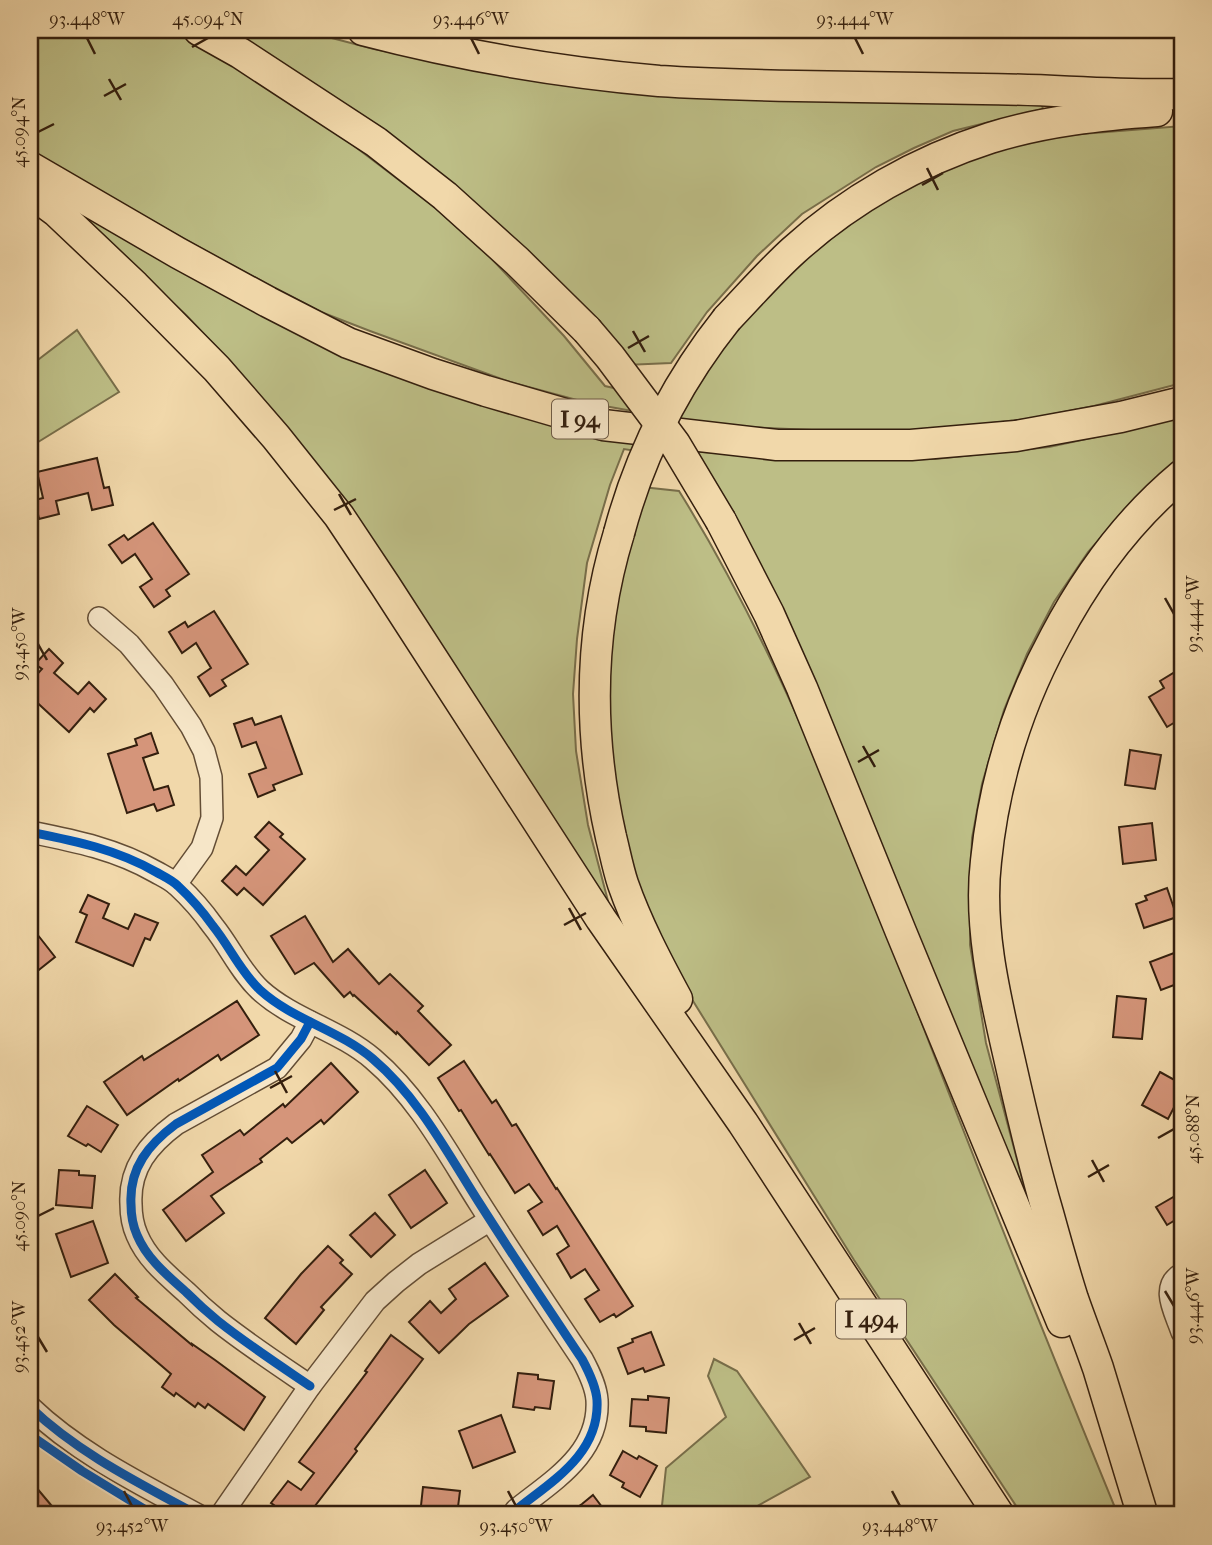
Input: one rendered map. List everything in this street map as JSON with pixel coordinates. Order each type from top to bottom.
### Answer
[{"type":"highway","points":[[199,30],[251,60],[376,142],[445,196],[517,261],[587,330],[675,444],[720,521],[769,614],[797,677],[1143,1514]]},
{"type":"highway","points":[[363,30],[488,59],[661,81],[734,85],[1182,94]]},
{"type":"highway","points":[[743,1123],[645,937],[623,882],[600,777],[594,708],[599,619],[618,533],[639,468],[665,412],[706,345],[727,319],[785,258],[829,221],[869,194],[934,160],[992,137],[1055,122],[1182,109]]},
{"type":"highway","name":"I 94","points":[[30,167],[178,253],[348,343],[433,374],[603,425],[777,445],[911,445],[1016,436],[1121,417],[1182,402]]},
{"type":"highway","points":[[30,192],[57,212],[161,311],[237,390],[331,506],[601,919],[743,1123]]},
{"type":"highway","points":[[1143,1514],[1058,1249],[1027,1136],[991,973],[986,935],[985,862],[993,808],[1011,741],[1022,705],[1050,645],[1102,559],[1149,505],[1182,475]]},
{"type":"highway","name":"I 494","points":[[743,1123],[999,1515]]},
{"type":"street","points":[[99,618],[129,644],[163,685],[191,726],[204,751],[211,777],[212,818],[202,848],[176,884]]},
{"type":"street","points":[[30,832],[120,853],[176,884],[215,928],[244,973],[258,988],[269,998],[340,1037],[372,1059],[399,1085],[423,1114],[582,1359],[592,1379],[597,1400],[595,1422],[589,1441],[579,1458],[516,1510]]},
{"type":"street","points":[[310,1022],[301,1039],[277,1068],[161,1135],[146,1151],[135,1171],[130,1192],[136,1234],[159,1268],[215,1319],[310,1386]]},
{"type":"street","points":[[220,1515],[310,1386],[375,1301],[419,1264],[490,1220]]},
{"type":"street","points":[[1182,1273],[1172,1282],[1169,1293],[1182,1332]]},
{"type":"street","points":[[33,1416],[119,1472],[198,1515]]},
{"type":"green space","points":[[30,30],[172,30],[304,108],[432,205],[490,257],[564,336],[605,386],[680,403],[760,295],[876,203],[936,173],[995,150],[1056,136],[1182,126],[1182,383],[1094,406],[1028,419],[938,429],[856,432],[745,427],[671,418],[588,403],[510,382],[321,312],[30,152]]},
{"type":"green space","points":[[221,30],[301,30],[374,49],[529,80],[1041,102],[1043,109],[953,131],[876,167],[802,214],[757,256],[707,312],[671,363],[625,365],[531,262]]},
{"type":"green space","points":[[73,208],[333,348],[450,395],[562,426],[686,451],[831,460],[935,459],[1049,447],[1182,416],[1182,456],[1126,509],[1088,552],[1054,602],[1027,654],[1004,710],[982,784],[972,838],[970,945],[986,1043],[1026,1193],[1021,1195],[692,460],[624,449],[610,485],[587,563],[573,694],[576,751],[588,825],[608,901],[602,904],[230,362],[186,315]]},
{"type":"green space","points":[[77,330],[119,392],[30,447],[30,366]]},
{"type":"green space","points":[[642,487],[679,491],[716,553],[781,682],[839,814],[1118,1515],[1022,1515],[854,1260],[693,1001],[688,1003],[622,850],[603,685],[615,571]]},
{"type":"green space","points":[[714,1359],[737,1371],[810,1477],[741,1515],[661,1515],[666,1468],[726,1417],[708,1376]]},
{"type":"building","points":[[97,458],[104,488],[109,487],[113,505],[92,510],[88,493],[56,501],[59,514],[39,519],[35,500],[43,498],[37,472]]},
{"type":"building","points":[[153,523],[189,574],[166,590],[170,596],[154,607],[140,587],[152,579],[135,554],[122,563],[109,545],[124,535],[128,540]]},
{"type":"building","points":[[214,611],[248,664],[222,680],[226,686],[210,696],[198,677],[211,668],[196,643],[182,653],[169,632],[185,622],[188,627]]},
{"type":"building","points":[[49,649],[63,663],[54,673],[78,694],[89,682],[106,699],[94,712],[90,708],[69,732],[30,696],[30,682],[42,669],[35,664]]},
{"type":"building","points":[[1175,672],[1182,684],[1182,718],[1167,727],[1149,697],[1164,688],[1160,681]]},
{"type":"building","points":[[281,716],[302,774],[273,785],[275,790],[258,797],[249,774],[266,768],[256,742],[242,747],[234,724],[252,718],[255,725]]},
{"type":"building","points":[[151,733],[158,753],[143,758],[154,790],[168,786],[174,805],[157,811],[154,804],[127,813],[108,754],[137,745],[135,739]]},
{"type":"building","points":[[1130,750],[1161,755],[1155,789],[1125,785]]},
{"type":"building","points":[[269,822],[283,834],[280,837],[305,859],[263,905],[244,888],[237,895],[222,881],[236,866],[246,875],[269,850],[255,837]]},
{"type":"building","points":[[1152,823],[1156,860],[1123,864],[1119,827]]},
{"type":"building","points":[[1167,888],[1177,917],[1144,928],[1136,904],[1147,900],[1145,896]]},
{"type":"building","points":[[88,895],[109,904],[103,918],[128,929],[135,914],[158,923],[150,940],[145,938],[133,966],[76,942],[87,915],[80,912]]},
{"type":"building","points":[[305,916],[333,962],[348,949],[379,984],[390,974],[423,1006],[418,1011],[451,1045],[429,1065],[397,1032],[396,1034],[354,995],[350,992],[344,997],[314,963],[295,974],[271,936]]},
{"type":"building","points":[[30,925],[55,957],[30,977]]},
{"type":"building","points":[[1182,950],[1182,982],[1161,990],[1150,962]]},
{"type":"building","points":[[1117,996],[1146,999],[1142,1039],[1113,1037]]},
{"type":"building","points":[[237,1001],[259,1035],[221,1060],[218,1055],[179,1081],[178,1079],[127,1115],[104,1082],[142,1056],[144,1060]]},
{"type":"building","points":[[464,1061],[492,1103],[496,1100],[512,1126],[516,1124],[633,1306],[616,1317],[614,1314],[600,1322],[585,1299],[599,1290],[585,1269],[571,1278],[557,1254],[569,1246],[557,1226],[543,1235],[528,1211],[542,1202],[529,1184],[515,1193],[438,1078]]},
{"type":"building","points":[[331,1063],[358,1092],[324,1124],[321,1120],[292,1143],[287,1138],[260,1159],[262,1162],[211,1196],[224,1213],[186,1241],[163,1210],[213,1172],[202,1155],[240,1130],[244,1135],[283,1104],[285,1107]]},
{"type":"building","points":[[1160,1072],[1182,1084],[1182,1092],[1168,1119],[1142,1105]]},
{"type":"building","points":[[87,1106],[118,1125],[101,1152],[68,1136]]},
{"type":"building","points":[[59,1170],[79,1171],[79,1175],[95,1176],[92,1208],[56,1205]]},
{"type":"building","points":[[425,1170],[447,1203],[411,1228],[389,1195]]},
{"type":"building","points":[[1182,1192],[1182,1216],[1167,1225],[1156,1207]]},
{"type":"building","points":[[375,1213],[395,1235],[371,1257],[350,1235]]},
{"type":"building","points":[[93,1221],[108,1263],[71,1277],[56,1234]]},
{"type":"building","points":[[328,1246],[343,1260],[340,1263],[352,1274],[321,1307],[324,1310],[296,1344],[265,1318]]},
{"type":"building","points":[[485,1263],[508,1296],[469,1324],[439,1353],[409,1322],[430,1301],[441,1313],[456,1299],[449,1289]]},
{"type":"building","points":[[115,1274],[138,1297],[136,1298],[192,1345],[265,1397],[244,1430],[208,1404],[205,1408],[198,1403],[195,1407],[176,1393],[174,1396],[162,1387],[171,1374],[89,1300]]},
{"type":"building","points":[[651,1332],[664,1365],[645,1372],[643,1368],[628,1374],[618,1348]]},
{"type":"building","points":[[391,1335],[423,1359],[308,1515],[288,1515],[271,1503],[288,1481],[301,1490],[314,1473],[299,1462],[367,1372],[365,1371]]},
{"type":"building","points":[[518,1373],[538,1375],[538,1379],[554,1381],[550,1409],[513,1407]]},
{"type":"building","points":[[648,1396],[669,1398],[666,1433],[630,1426],[632,1399],[648,1400]]},
{"type":"building","points":[[501,1415],[515,1452],[473,1468],[459,1431]]},
{"type":"building","points":[[623,1451],[657,1466],[640,1497],[622,1487],[624,1483],[610,1475]]},
{"type":"building","points":[[30,1480],[51,1505],[60,1515],[30,1515]]},
{"type":"building","points":[[423,1487],[460,1491],[457,1515],[420,1515]]},
{"type":"building","points":[[593,1495],[608,1515],[566,1515],[582,1504]]},
{"type":"cycle path","points":[[30,832],[110,852],[141,864],[173,882],[205,916],[260,990],[287,1009],[360,1049],[389,1074],[419,1109],[582,1359],[595,1390],[596,1419],[591,1436],[582,1451],[558,1477],[516,1510]]},
{"type":"cycle path","points":[[310,1022],[301,1039],[277,1068],[176,1124],[157,1140],[137,1168],[131,1191],[131,1204],[137,1235],[158,1266],[218,1321],[310,1386]]},
{"type":"cycle path","points":[[30,1407],[89,1453],[198,1515]]},
{"type":"cycle path","points":[[30,1435],[154,1515]]}]
